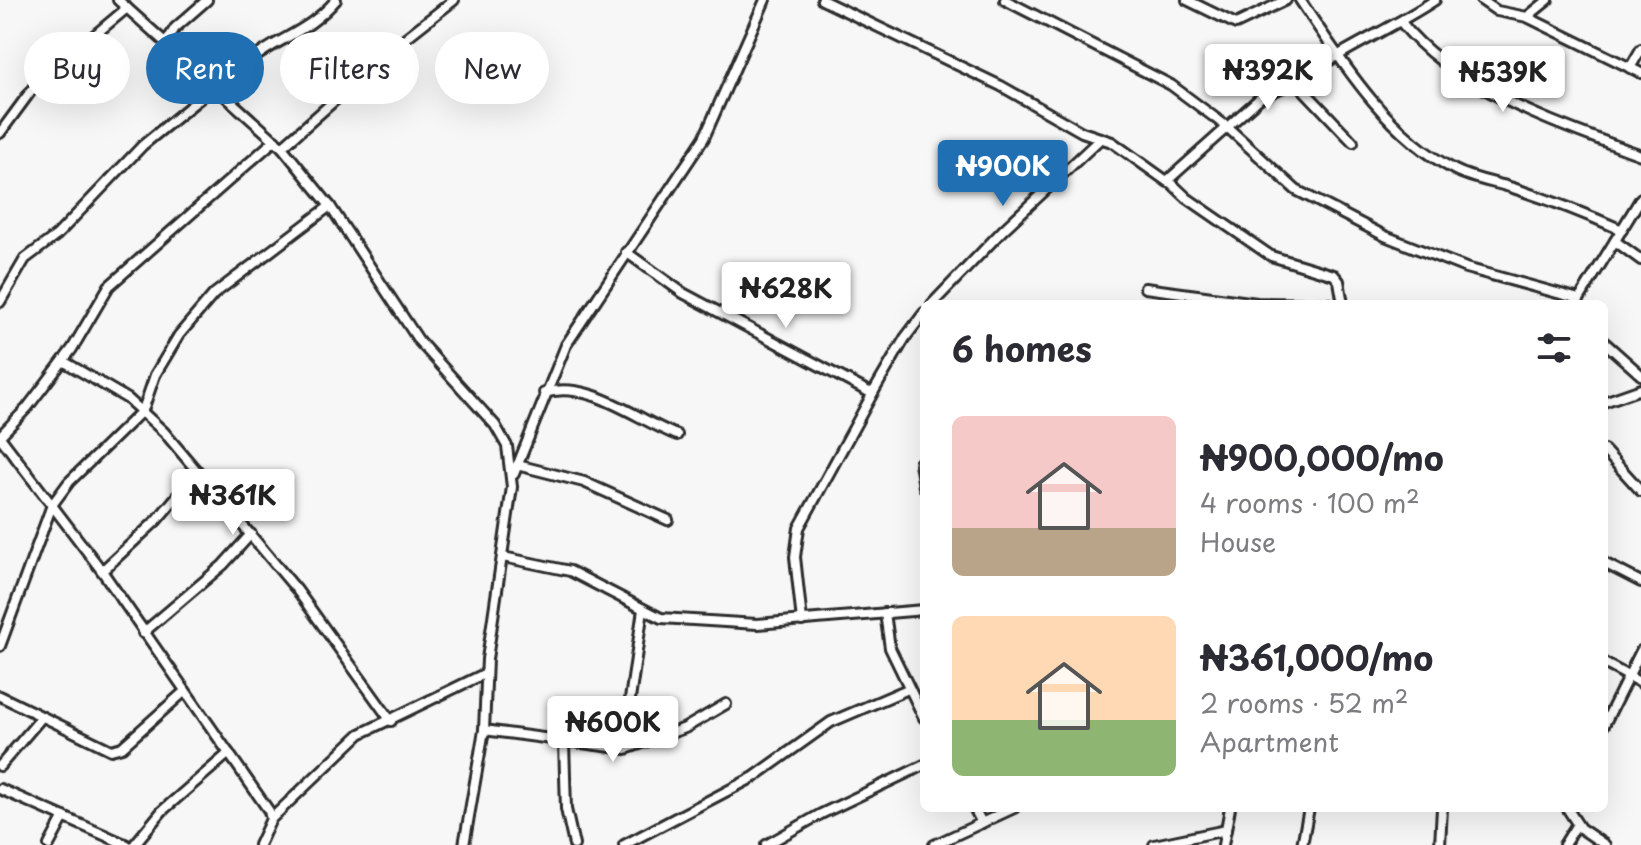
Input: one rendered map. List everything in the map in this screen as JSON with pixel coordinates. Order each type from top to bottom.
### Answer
[{"type":"street","points":[[118,0],[154,32]]},
{"type":"street","points":[[173,32],[207,0]]},
{"type":"street","points":[[264,48],[301,32],[336,0]]},
{"type":"street","points":[[282,147],[403,40],[454,0]]},
{"type":"street","points":[[464,845],[484,730],[486,673],[517,465],[566,345],[704,138],[765,0]]},
{"type":"street","points":[[822,0],[1001,86],[1079,131],[1125,149],[1271,256],[1334,275],[1339,281],[1342,300]]},
{"type":"street","points":[[1005,0],[1171,85],[1226,126],[1296,190],[1385,236],[1466,268],[1571,300]]},
{"type":"street","points":[[1187,0],[1236,24],[1286,0]]},
{"type":"street","points":[[1300,0],[1336,54],[1412,139],[1446,164],[1622,230]]},
{"type":"street","points":[[1168,182],[1226,126],[1271,91],[1300,79],[1336,54],[1401,22],[1435,0]]},
{"type":"street","points":[[1481,0],[1497,11],[1527,17],[1641,73]]},
{"type":"street","points":[[1527,17],[1548,0]]},
{"type":"street","points":[[0,133],[36,84],[127,8]]},
{"type":"street","points":[[1401,22],[1432,56],[1470,81],[1641,155]]},
{"type":"street","points":[[1630,68],[1641,49]]},
{"type":"street","points":[[1300,79],[1299,85],[1353,142]]},
{"type":"street","points":[[0,302],[20,264],[57,235],[143,145],[193,104]]},
{"type":"street","points":[[235,104],[282,147],[330,206],[419,341],[502,435],[513,478]]},
{"type":"street","points":[[936,300],[1003,230],[1101,138]]},
{"type":"street","points":[[271,819],[229,753],[102,571],[0,436],[63,361],[99,300],[116,279],[275,140]]},
{"type":"street","points":[[1579,300],[1641,198]]},
{"type":"street","points":[[0,646],[52,505],[65,486],[143,410],[153,381],[171,346],[203,305],[330,206]]},
{"type":"street","points":[[1615,241],[1641,260]]},
{"type":"street","points":[[626,252],[683,293],[846,382],[869,392],[874,391]]},
{"type":"street","points":[[1145,288],[1235,300]]},
{"type":"street","points":[[802,621],[795,557],[799,528],[874,391],[920,318]]},
{"type":"street","points":[[1608,346],[1641,375]]},
{"type":"street","points":[[63,361],[143,410],[297,590],[391,721]]},
{"type":"street","points":[[544,393],[561,389],[610,403],[677,435]]},
{"type":"street","points":[[1608,401],[1641,389]]},
{"type":"street","points":[[1608,454],[1641,491]]},
{"type":"street","points":[[517,465],[574,479],[668,520]]},
{"type":"street","points":[[102,571],[157,520],[198,471]]},
{"type":"street","points":[[143,633],[223,565],[251,534]]},
{"type":"street","points":[[503,557],[570,571],[661,618],[725,624],[802,621],[920,610]]},
{"type":"street","points":[[1608,565],[1641,582]]},
{"type":"street","points":[[623,748],[643,609]]},
{"type":"street","points":[[885,613],[890,648],[920,711]]},
{"type":"street","points":[[1608,717],[1641,651]]},
{"type":"street","points":[[1608,665],[1641,683]]},
{"type":"street","points":[[259,845],[271,819],[360,734],[486,673]]},
{"type":"street","points":[[624,845],[754,777],[831,722],[908,689]]},
{"type":"street","points":[[0,696],[116,750],[185,691]]},
{"type":"street","points":[[484,730],[623,748],[685,728],[726,704]]},
{"type":"street","points":[[0,766],[42,717]]},
{"type":"street","points":[[564,742],[565,796],[574,845]]},
{"type":"street","points":[[134,845],[162,811],[229,753]]},
{"type":"street","points":[[766,845],[821,814],[920,767]]},
{"type":"street","points":[[0,789],[127,845]]},
{"type":"street","points":[[976,812],[982,823]]},
{"type":"street","points":[[934,845],[1005,812]]},
{"type":"street","points":[[1223,845],[1229,812]]},
{"type":"street","points":[[1302,845],[1308,812]]},
{"type":"street","points":[[1440,845],[1442,812]]},
{"type":"street","points":[[1570,812],[1577,824],[1605,845]]},
{"type":"street","points":[[49,845],[64,817]]},
{"type":"street","points":[[1564,845],[1577,824]]},
{"type":"street","points":[[1154,845],[1226,830]]}]
